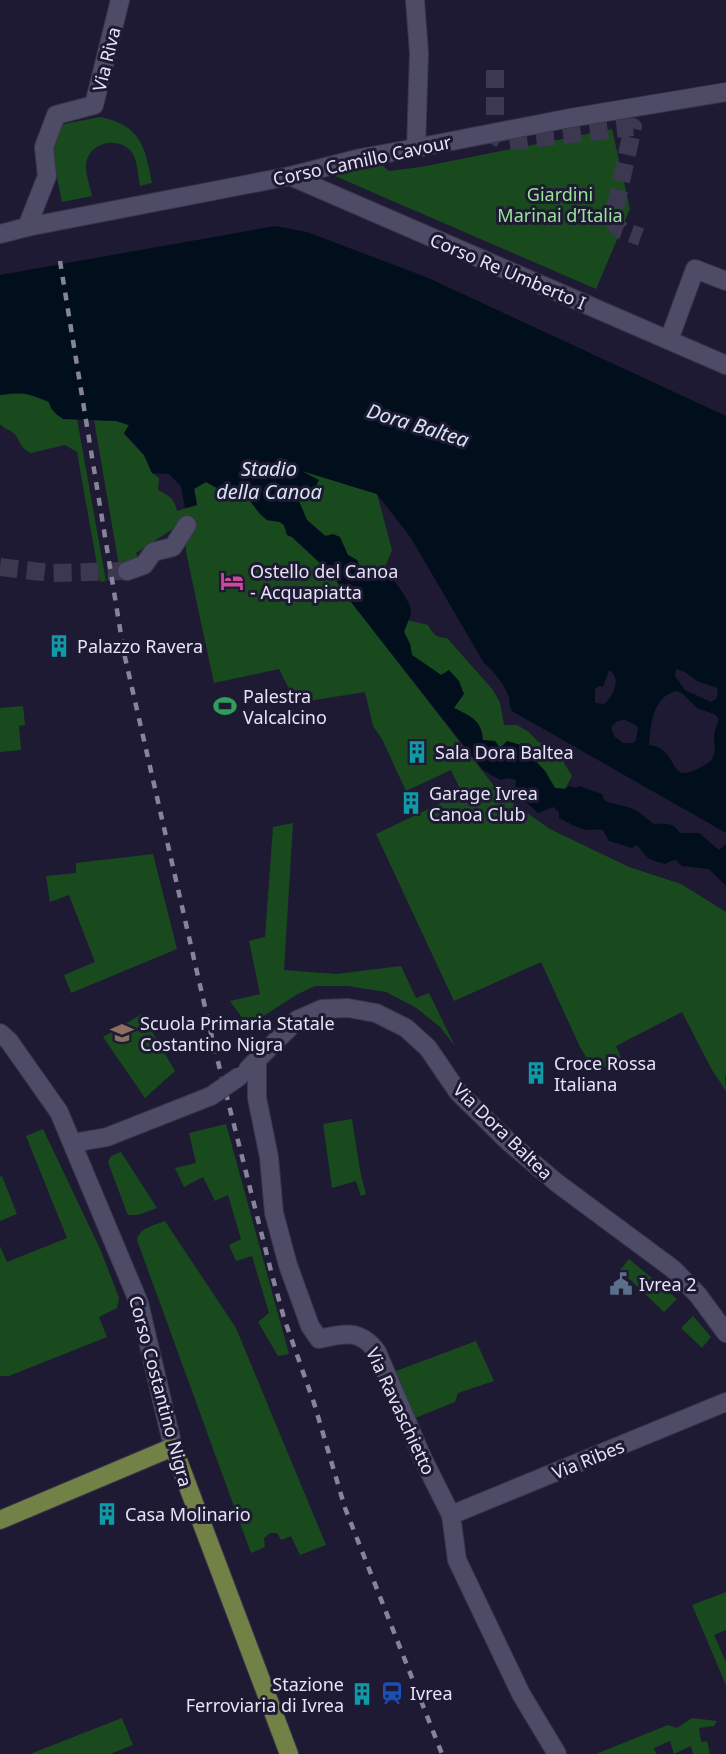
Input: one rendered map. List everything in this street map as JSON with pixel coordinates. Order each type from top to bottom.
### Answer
[{"type":"main road","points":[[0,1520],[173,1447]]},
{"type":"main road","name":"Corso Costantino Nigra","points":[[173,1447],[288,1754]]},
{"type":"street","name":"Via Riva","points":[[27,227],[47,176],[44,147],[56,115],[94,105],[120,0]]},
{"type":"street","points":[[415,0],[419,53],[416,148]]},
{"type":"street","name":"Corso Camillo Cavour","points":[[0,234],[290,177],[362,158],[570,118],[726,92]]},
{"type":"street","name":"Corso Re Umberto I","points":[[290,177],[726,365]]},
{"type":"street","points":[[669,340],[695,269],[726,281]]},
{"type":"street","points":[[127,572],[144,565],[153,552],[173,547],[187,525]]},
{"type":"street","name":"Via Dora Baltea","points":[[73,1143],[107,1137],[211,1096],[257,1062],[297,1020],[322,1009],[348,1008],[376,1013],[406,1029],[428,1048],[458,1092],[510,1143],[557,1183],[673,1269],[698,1295],[726,1333]]},
{"type":"street","name":"Corso Costantino Nigra","points":[[0,1017],[5,1037],[59,1112],[139,1303],[173,1447]]},
{"type":"street","name":"Via Ravaschietto","points":[[257,1062],[257,1098],[269,1157],[274,1214],[288,1265],[310,1326],[319,1339],[346,1333],[369,1341],[377,1352],[451,1515],[457,1560],[521,1694],[557,1754]]},
{"type":"street","name":"Via Ribes","points":[[451,1515],[726,1402]]},
{"type":"green space","points":[[100,117],[114,121],[133,132],[143,148],[152,183],[140,186],[136,161],[128,148],[121,144],[106,143],[93,150],[88,156],[87,175],[92,196],[62,202],[51,148],[59,125]]},
{"type":"green space","name":"Giardini Marinai d’Italia","points":[[612,129],[630,209],[596,289],[335,176],[337,170],[381,164],[389,171],[421,167]]},
{"type":"green space","points":[[24,393],[49,402],[51,408],[63,419],[77,419],[106,581],[100,582],[77,452],[65,445],[31,453],[23,448],[15,434],[0,424],[0,395]]},
{"type":"green space","points":[[94,420],[116,421],[129,425],[124,434],[144,455],[152,473],[159,478],[158,490],[175,503],[177,511],[197,505],[194,489],[206,482],[237,499],[250,501],[267,520],[284,525],[287,535],[333,575],[344,593],[501,795],[550,829],[629,867],[681,884],[726,912],[726,1091],[712,1070],[682,1012],[616,1046],[622,1060],[603,1068],[598,1058],[589,1062],[541,962],[454,1001],[376,834],[462,793],[451,770],[406,791],[382,739],[373,726],[365,692],[296,703],[279,669],[214,683],[186,552],[185,521],[136,553],[139,559],[119,566]]},
{"type":"green space","points":[[296,469],[377,494],[392,550],[386,565],[378,570],[372,567],[360,567],[357,560],[307,520],[298,500]]},
{"type":"green space","points":[[407,620],[428,625],[435,635],[447,638],[493,690],[500,703],[504,725],[517,725],[529,732],[538,742],[561,749],[564,763],[572,776],[565,789],[555,788],[545,771],[483,740],[478,723],[454,708],[441,675],[412,655],[404,632]]},
{"type":"green space","points":[[23,706],[25,725],[19,726],[21,750],[0,752],[0,708]]},
{"type":"green space","points":[[293,823],[284,970],[336,974],[401,966],[416,998],[429,993],[455,1046],[440,1027],[415,1007],[386,992],[348,986],[315,986],[296,995],[248,1026],[230,1001],[260,994],[249,941],[265,937],[273,827]]},
{"type":"green space","points":[[153,854],[177,949],[71,993],[64,975],[95,962],[69,895],[50,902],[46,876],[76,873],[76,863]]},
{"type":"green space","points":[[142,1014],[175,1071],[145,1098],[103,1037]]},
{"type":"green space","points":[[352,1119],[366,1194],[361,1196],[356,1181],[332,1188],[323,1124]]},
{"type":"green space","points":[[226,1124],[289,1354],[278,1356],[258,1322],[269,1313],[252,1256],[236,1261],[229,1245],[241,1239],[228,1195],[215,1201],[203,1177],[184,1187],[175,1168],[196,1163],[189,1133]]},
{"type":"green space","points":[[43,1129],[101,1251],[119,1298],[117,1308],[99,1317],[107,1337],[9,1376],[0,1376],[0,1246],[7,1262],[67,1238],[26,1136]]},
{"type":"green space","points":[[121,1152],[157,1208],[138,1215],[127,1213],[108,1162],[111,1156]]},
{"type":"green space","points":[[2,1176],[17,1214],[0,1221],[0,1177]]},
{"type":"green space","points":[[165,1221],[236,1328],[326,1545],[300,1555],[291,1536],[281,1540],[277,1533],[270,1533],[264,1538],[265,1547],[251,1553],[137,1240],[144,1230]]},
{"type":"green space","points":[[629,1259],[677,1299],[664,1312],[620,1270]]},
{"type":"green space","points":[[693,1316],[711,1337],[702,1348],[681,1328]]},
{"type":"green space","points":[[476,1341],[494,1381],[458,1393],[455,1402],[415,1418],[396,1371]]},
{"type":"green space","points":[[726,1592],[726,1630],[714,1635],[726,1662],[726,1685],[692,1605]]},
{"type":"green space","points":[[122,1718],[133,1745],[110,1754],[30,1754]]},
{"type":"green space","points":[[692,1718],[717,1721],[714,1726],[699,1728],[701,1742],[707,1741],[710,1754],[693,1754],[691,1746],[674,1754],[670,1741],[654,1748],[656,1754],[596,1754],[668,1725],[677,1728]]},
{"type":"water","points":[[275,226],[307,232],[426,277],[726,416],[726,833],[512,711],[509,697],[502,683],[484,663],[411,538],[377,494],[302,471],[319,480],[311,493],[299,501],[307,520],[325,536],[333,534],[340,537],[348,555],[357,560],[360,567],[384,571],[395,582],[411,610],[404,632],[412,655],[441,675],[449,670],[459,681],[464,694],[454,708],[477,723],[483,740],[495,741],[500,748],[507,741],[521,745],[545,771],[555,788],[565,789],[569,786],[576,788],[579,786],[602,794],[607,802],[636,811],[654,824],[672,825],[680,833],[699,833],[719,850],[726,844],[726,886],[709,869],[682,866],[676,860],[665,864],[653,860],[648,858],[636,845],[632,848],[609,841],[603,830],[584,829],[559,818],[559,812],[553,807],[538,813],[515,792],[516,780],[508,778],[500,780],[483,770],[344,593],[333,575],[287,535],[284,525],[267,520],[250,501],[237,499],[206,482],[194,489],[197,505],[185,508],[181,486],[169,474],[152,473],[144,455],[124,433],[129,425],[116,421],[63,419],[51,408],[49,402],[37,397],[19,393],[0,395],[0,275]],"holes":[[[676,669],[685,672],[697,681],[717,688],[716,699],[711,702],[685,690],[675,676]],[[609,670],[613,673],[616,682],[613,692],[604,704],[595,703],[595,689],[599,686],[603,687]],[[676,691],[682,693],[697,708],[716,715],[719,720],[714,733],[713,757],[705,765],[688,772],[681,773],[666,753],[649,745],[654,713],[657,705],[668,694]],[[625,720],[638,728],[636,740],[633,743],[623,743],[614,736],[611,728],[617,722]]]},
{"type":"tunnel","points":[[495,70],[497,137],[505,142],[633,127],[613,218],[621,230],[641,237]]},
{"type":"tunnel","points":[[0,567],[50,573],[127,571]]},
{"type":"railway","points":[[60,261],[124,653],[213,1042],[272,1275],[284,1318],[314,1403],[345,1508],[442,1754]]},
{"type":"place","name":"Ostello del Canoa - Acquapiatta","points":[[232,581]]},
{"type":"place","name":"Palazzo Ravera","points":[[59,646]]},
{"type":"place","name":"Palestra Valcalcino","points":[[225,706]]},
{"type":"place","name":"Sala Dora Baltea","points":[[417,752]]},
{"type":"place","name":"Garage Ivrea Canoa Club","points":[[411,803]]},
{"type":"place","name":"Scuola Primaria Statale Costantino Nigra","points":[[122,1033]]},
{"type":"place","name":"Croce Rossa Italiana","points":[[536,1073]]},
{"type":"place","name":"Ivrea 2","points":[[621,1284]]},
{"type":"place","name":"Casa Molinario","points":[[107,1514]]},
{"type":"place","name":"Ivrea","points":[[392,1693]]},
{"type":"place","name":"Stazione Ferroviaria di Ivrea","points":[[362,1694]]},
{"type":"water label","name":"Dora Baltea","points":[[418,425]]},
{"type":"water label","name":"Stadio della Canoa","points":[[269,480]]}]
